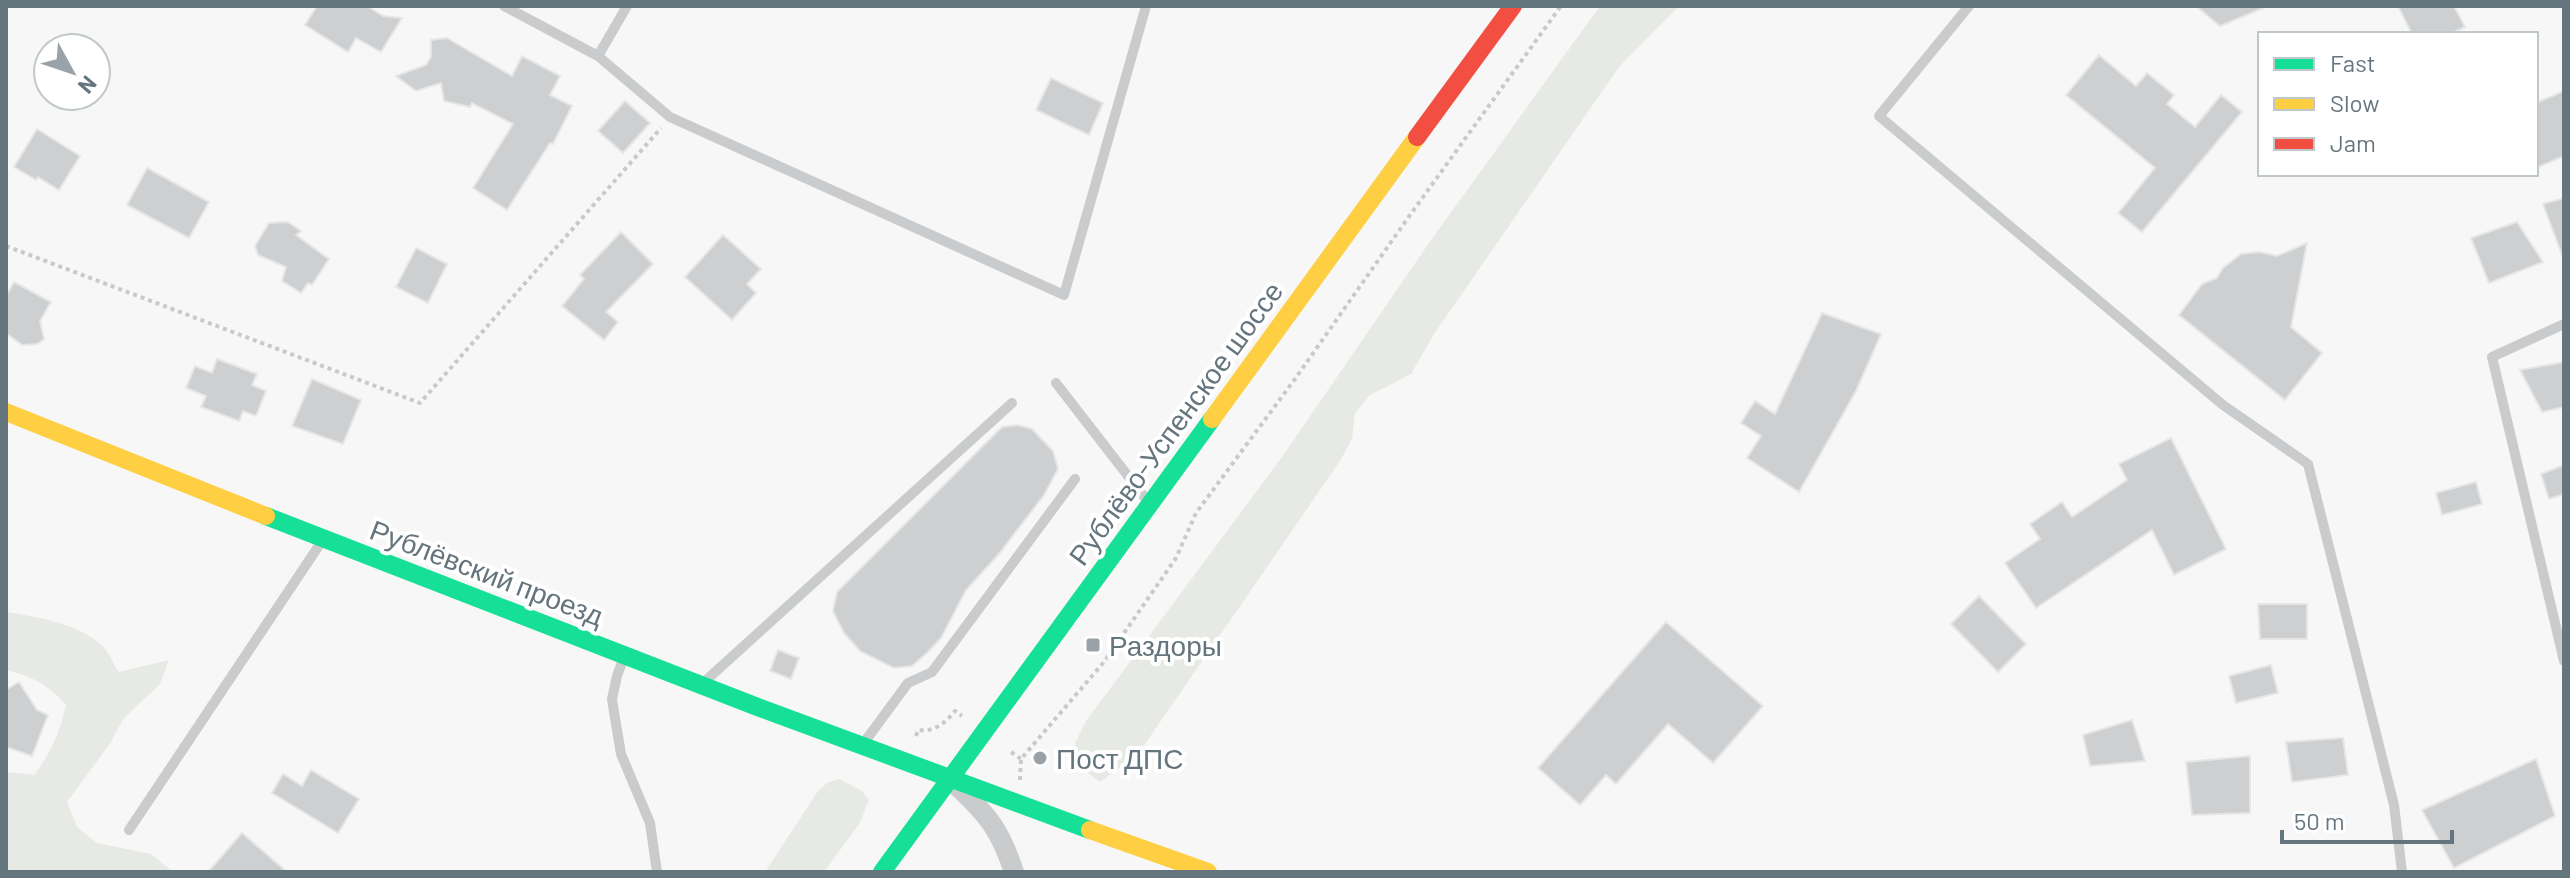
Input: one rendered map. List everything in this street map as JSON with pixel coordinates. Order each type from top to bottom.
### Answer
[{"type":"street","name":"Рублёво-Успенское шоссе","points":[[882,872],[1513,6]]},
{"type":"street","name":"Рублёвский проезд","points":[[6,412],[625,655],[950,779],[1208,872]]},
{"type":"street","points":[[950,779],[979,806],[1002,836],[1014,872]]},
{"type":"lane","points":[[504,6],[598,56],[670,117],[1064,295],[1146,6]]},
{"type":"lane","points":[[598,56],[627,6]]},
{"type":"lane","points":[[1969,6],[1879,116],[2223,405],[2308,464],[2394,805],[2402,872]]},
{"type":"lane","points":[[2564,324],[2492,357],[2564,661]]},
{"type":"lane","points":[[1056,383],[1150,505]]},
{"type":"lane","points":[[701,684],[1012,403]]},
{"type":"lane","points":[[862,745],[908,683],[932,672],[1075,479]]},
{"type":"lane","points":[[129,830],[323,539]]},
{"type":"lane","points":[[625,655],[612,699],[621,754],[650,823],[657,872]]},
{"type":"path","points":[[1018,804],[1021,759],[1104,662],[1176,558],[1196,513],[1561,6]]},
{"type":"path","points":[[6,246],[420,403],[670,117]]},
{"type":"path","points":[[916,736],[918,730],[934,729],[946,722],[955,711],[962,716]]},
{"type":"path","points":[[1011,752],[1021,759]]},
{"type":"shaded area","points":[[1600,6],[1679,6],[1619,67],[1434,334],[1411,374],[1370,395],[1355,413],[1352,439],[1340,461],[1138,754],[1100,782],[1079,766],[1075,743],[1086,721],[1282,457],[1429,243]]},
{"type":"shaded area","points":[[6,612],[60,623],[86,634],[106,650],[119,672],[169,660],[160,684],[123,719],[111,742],[67,802],[77,827],[97,843],[151,854],[173,872],[6,872],[6,772],[34,775],[54,742],[66,705],[39,682],[6,670]]},
{"type":"shaded area","points":[[839,779],[862,791],[869,800],[859,824],[824,872],[765,872],[818,791],[827,783]]},
{"type":"building","points":[[317,6],[367,6],[383,16],[402,18],[381,52],[356,38],[348,52],[305,25]]},
{"type":"building","points":[[2196,6],[2268,6],[2220,26]]},
{"type":"building","points":[[2398,6],[2454,6],[2465,27],[2454,32],[2411,32]]},
{"type":"building","points":[[447,38],[512,76],[522,56],[560,76],[550,95],[572,106],[553,144],[550,143],[507,210],[473,188],[513,124],[472,103],[470,107],[444,101],[441,83],[416,91],[396,76],[426,65],[431,57],[431,40]]},
{"type":"building","points":[[2099,55],[2136,86],[2147,73],[2174,95],[2167,104],[2195,127],[2221,95],[2242,112],[2142,232],[2118,213],[2155,168],[2066,95]]},
{"type":"building","points":[[1051,78],[1103,103],[1089,135],[1036,110]]},
{"type":"building","points":[[2564,91],[2564,156],[2538,167],[2538,102]]},
{"type":"building","points":[[625,101],[650,123],[623,153],[598,131]]},
{"type":"building","points":[[37,129],[80,156],[59,190],[14,167]]},
{"type":"building","points":[[147,168],[209,202],[189,238],[127,205]]},
{"type":"building","points":[[2564,198],[2564,254],[2562,255],[2543,204]]},
{"type":"building","points":[[288,222],[301,231],[296,235],[329,259],[312,285],[308,283],[301,293],[282,281],[286,267],[258,255],[255,246],[269,223]]},
{"type":"building","points":[[2517,222],[2543,262],[2489,283],[2471,238]]},
{"type":"building","points":[[621,232],[653,264],[606,312],[618,322],[604,340],[562,306],[584,279],[580,275]]},
{"type":"building","points":[[723,235],[761,269],[747,284],[756,293],[732,320],[685,277]]},
{"type":"building","points":[[2307,243],[2291,327],[2322,353],[2285,400],[2179,315],[2202,284],[2217,278],[2223,268],[2241,254],[2259,252],[2277,256]]},
{"type":"building","points":[[416,248],[447,264],[428,303],[396,287]]},
{"type":"building","points":[[14,282],[51,302],[40,321],[44,339],[37,344],[22,345],[6,333],[6,296]]},
{"type":"building","points":[[1822,313],[1881,334],[1856,391],[1799,492],[1747,458],[1761,436],[1741,423],[1755,401],[1775,414]]},
{"type":"building","points":[[217,359],[257,374],[252,385],[266,391],[256,416],[243,411],[239,421],[201,407],[206,396],[186,388],[195,366],[212,373]]},
{"type":"building","points":[[2564,362],[2564,407],[2542,412],[2520,370]]},
{"type":"building","points":[[312,379],[361,400],[343,444],[292,426]]},
{"type":"building","points":[[1017,425],[1032,429],[1053,451],[1058,469],[1044,495],[998,555],[966,590],[941,638],[912,666],[894,668],[860,651],[844,633],[833,611],[837,592],[1002,427]]},
{"type":"building","points":[[2171,438],[2226,549],[2174,575],[2152,530],[2036,608],[2005,563],[2040,539],[2030,524],[2062,502],[2072,517],[2127,480],[2119,464]]},
{"type":"building","points":[[2564,465],[2564,494],[2549,499],[2541,474]]},
{"type":"building","points":[[2476,482],[2482,504],[2442,515],[2436,493]]},
{"type":"building","points":[[1979,596],[2026,644],[1998,672],[1951,624]]},
{"type":"building","points":[[2258,604],[2307,604],[2307,639],[2260,639]]},
{"type":"building","points":[[1666,622],[1763,706],[1713,763],[1668,724],[1616,784],[1606,775],[1580,805],[1538,768]]},
{"type":"building","points":[[778,650],[799,658],[791,679],[770,671]]},
{"type":"building","points":[[2271,665],[2278,693],[2236,703],[2229,676]]},
{"type":"building","points":[[19,682],[37,710],[48,715],[32,756],[6,747],[6,690]]},
{"type":"building","points":[[2132,720],[2145,761],[2090,766],[2083,735]]},
{"type":"building","points":[[2343,738],[2348,775],[2292,782],[2286,742]]},
{"type":"building","points":[[2250,756],[2250,813],[2192,815],[2186,762]]},
{"type":"building","points":[[2536,759],[2555,816],[2454,868],[2422,810]]},
{"type":"building","points":[[311,770],[359,799],[338,833],[272,793],[283,774],[302,786]]},
{"type":"building","points":[[242,833],[287,872],[208,872]]},
{"type":"traffic: fast","points":[[882,872],[1212,419]]},
{"type":"traffic: fast","points":[[266,516],[755,706],[1090,830]]},
{"type":"traffic: slow","points":[[1212,419],[1417,137]]},
{"type":"traffic: slow","points":[[6,412],[266,516]]},
{"type":"traffic: slow","points":[[1090,830],[1208,872]]},
{"type":"traffic: jam","points":[[1417,137],[1513,6]]},
{"type":"place","name":"Раздоры","points":[[1093,645]]},
{"type":"place","name":"Пост ДПС","points":[[1040,758]]}]
